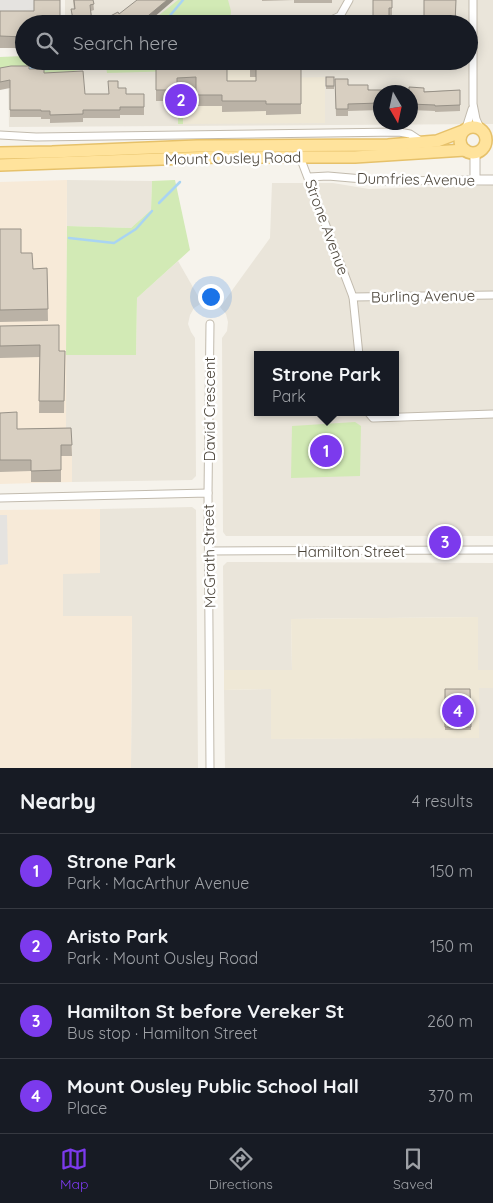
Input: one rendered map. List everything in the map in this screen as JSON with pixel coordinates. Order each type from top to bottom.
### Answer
[{"type":"main road","points":[[473,126],[485,131],[486,141],[479,150],[460,141],[465,130],[473,126]]},
{"type":"main road","name":"Mount Ousley Road","points":[[0,153],[196,146],[388,145],[443,140],[465,130]]},
{"type":"main road","name":"Mount Ousley Road","points":[[0,165],[216,157],[393,155],[479,150]]},
{"type":"street","points":[[341,15],[349,0]]},
{"type":"street","points":[[473,0],[473,15]]},
{"type":"street","points":[[465,130],[470,119],[473,104],[473,70]]},
{"type":"street","points":[[473,104],[476,119],[485,131]]},
{"type":"street","name":"Mount Ousley Road","points":[[0,135],[18,137],[401,132],[413,135],[423,142]]},
{"type":"street","points":[[52,152],[57,144],[66,136]]},
{"type":"street","points":[[475,180],[479,150]]},
{"type":"street","name":"Strone Avenue","points":[[300,157],[353,297],[359,351]]},
{"type":"street","name":"Dumfries Avenue","points":[[309,177],[328,176],[386,181],[493,180]]},
{"type":"street","name":"Burling Avenue","points":[[353,297],[493,294]]},
{"type":"street","name":"David Crescent","points":[[208,493],[210,324]]},
{"type":"street","points":[[371,416],[373,418],[493,414]]},
{"type":"street","name":"McGrath Street","points":[[0,498],[208,493],[210,768]]},
{"type":"street","name":"Hamilton Street","points":[[209,551],[493,550]]},
{"type":"shaded area","points":[[0,0],[34,0],[34,15],[15,15],[15,22],[0,22]]},
{"type":"shaded area","points":[[65,0],[493,0],[493,124],[418,124],[418,85],[373,85],[373,125],[9,127],[8,74],[26,70],[478,70],[478,15],[65,15]]},
{"type":"shaded area","points":[[183,70],[274,70],[274,78],[325,77],[325,123],[183,124]]},
{"type":"shaded area","points":[[67,180],[152,181],[151,210],[131,228],[67,226]]},
{"type":"shaded area","points":[[67,180],[66,435],[72,436],[72,482],[0,484],[0,182]]},
{"type":"shaded area","points":[[272,183],[333,183],[369,189],[493,185],[493,536],[226,536],[223,532],[222,338],[227,331],[228,322],[226,314],[220,307],[270,238]]},
{"type":"shaded area","points":[[178,261],[202,303],[194,308],[188,324],[195,338],[196,476],[192,480],[72,482],[72,436],[66,436],[66,355],[136,355],[137,298]]},
{"type":"shaded area","points":[[192,507],[196,510],[198,768],[131,768],[132,616],[63,616],[63,573],[100,573],[100,509]]},
{"type":"shaded area","points":[[100,509],[100,573],[63,574],[63,616],[132,616],[131,768],[0,768],[0,510]]},
{"type":"shaded area","points":[[0,515],[7,515],[8,564],[0,565]]},
{"type":"shaded area","points":[[227,562],[493,563],[493,670],[478,670],[478,617],[291,619],[292,670],[224,670],[223,566]]},
{"type":"shaded area","points":[[478,617],[478,670],[493,670],[493,688],[479,688],[479,738],[271,739],[271,689],[224,690],[224,670],[292,670],[291,619]]},
{"type":"shaded area","points":[[479,688],[493,688],[493,768],[225,768],[224,690],[271,689],[271,739],[479,737]]},
{"type":"green space","points":[[178,0],[228,0],[231,11],[231,15],[159,15]]},
{"type":"green space","points":[[15,56],[15,70],[79,70],[63,73],[0,76],[0,57]]},
{"type":"green space","points":[[107,70],[183,70],[183,124],[178,124],[178,71],[107,73]]},
{"type":"green space","points":[[175,180],[190,250],[137,298],[136,355],[66,355],[67,226],[131,228],[151,210],[152,181]]},
{"type":"green space","points":[[355,422],[361,426],[360,476],[291,478],[292,426]]},
{"type":"building","points":[[34,0],[60,0],[60,15],[15,15],[15,37],[0,36],[0,11],[34,11]]},
{"type":"building","points":[[74,0],[93,0],[94,4],[90,5],[91,15],[72,15],[71,9],[75,9]]},
{"type":"building","points":[[137,0],[167,0],[149,15],[112,15],[118,12],[119,14]]},
{"type":"building","points":[[373,0],[392,0],[392,8],[389,8],[389,15],[373,15]]},
{"type":"building","points":[[424,0],[456,0],[455,15],[424,15]]},
{"type":"building","points":[[15,66],[15,70],[44,70],[44,73],[83,71],[85,94],[109,94],[108,81],[118,81],[118,88],[126,88],[126,94],[144,94],[144,107],[120,107],[120,110],[83,110],[83,114],[50,115],[50,111],[10,110],[10,80],[0,82],[0,68]]},
{"type":"building","points":[[156,70],[227,70],[227,81],[256,81],[256,70],[301,70],[301,104],[266,104],[266,101],[222,101],[222,95],[196,95],[196,77],[177,78],[177,90],[156,90]]},
{"type":"building","points":[[326,77],[334,77],[334,86],[326,86]]},
{"type":"building","points":[[335,79],[348,79],[348,85],[368,85],[368,90],[373,90],[373,103],[348,104],[348,109],[336,109]]},
{"type":"building","points":[[418,88],[424,88],[424,92],[460,90],[460,105],[418,104]]},
{"type":"building","points":[[0,229],[21,229],[21,253],[32,253],[33,269],[47,268],[48,309],[0,310]]},
{"type":"building","points":[[59,325],[59,351],[65,351],[64,401],[39,401],[40,345],[0,346],[0,326]]},
{"type":"building","points":[[17,412],[17,429],[71,428],[72,445],[61,445],[61,470],[31,471],[31,460],[0,460],[0,413]]},
{"type":"building","points":[[445,689],[470,689],[471,727],[445,727]]},
{"type":"waterway","points":[[170,15],[183,0]]},
{"type":"waterway","points":[[159,203],[180,182]]},
{"type":"waterway","points":[[69,238],[114,243],[136,229],[152,211]]},
{"type":"place","name":"Aristo Park","points":[[181,100]]},
{"type":"place","name":"Strone Park","points":[[326,451]]},
{"type":"place","name":"Hamilton St before Vereker St","points":[[445,542]]},
{"type":"place","name":"Mount Ousley Public School Hall","points":[[458,711]]}]
